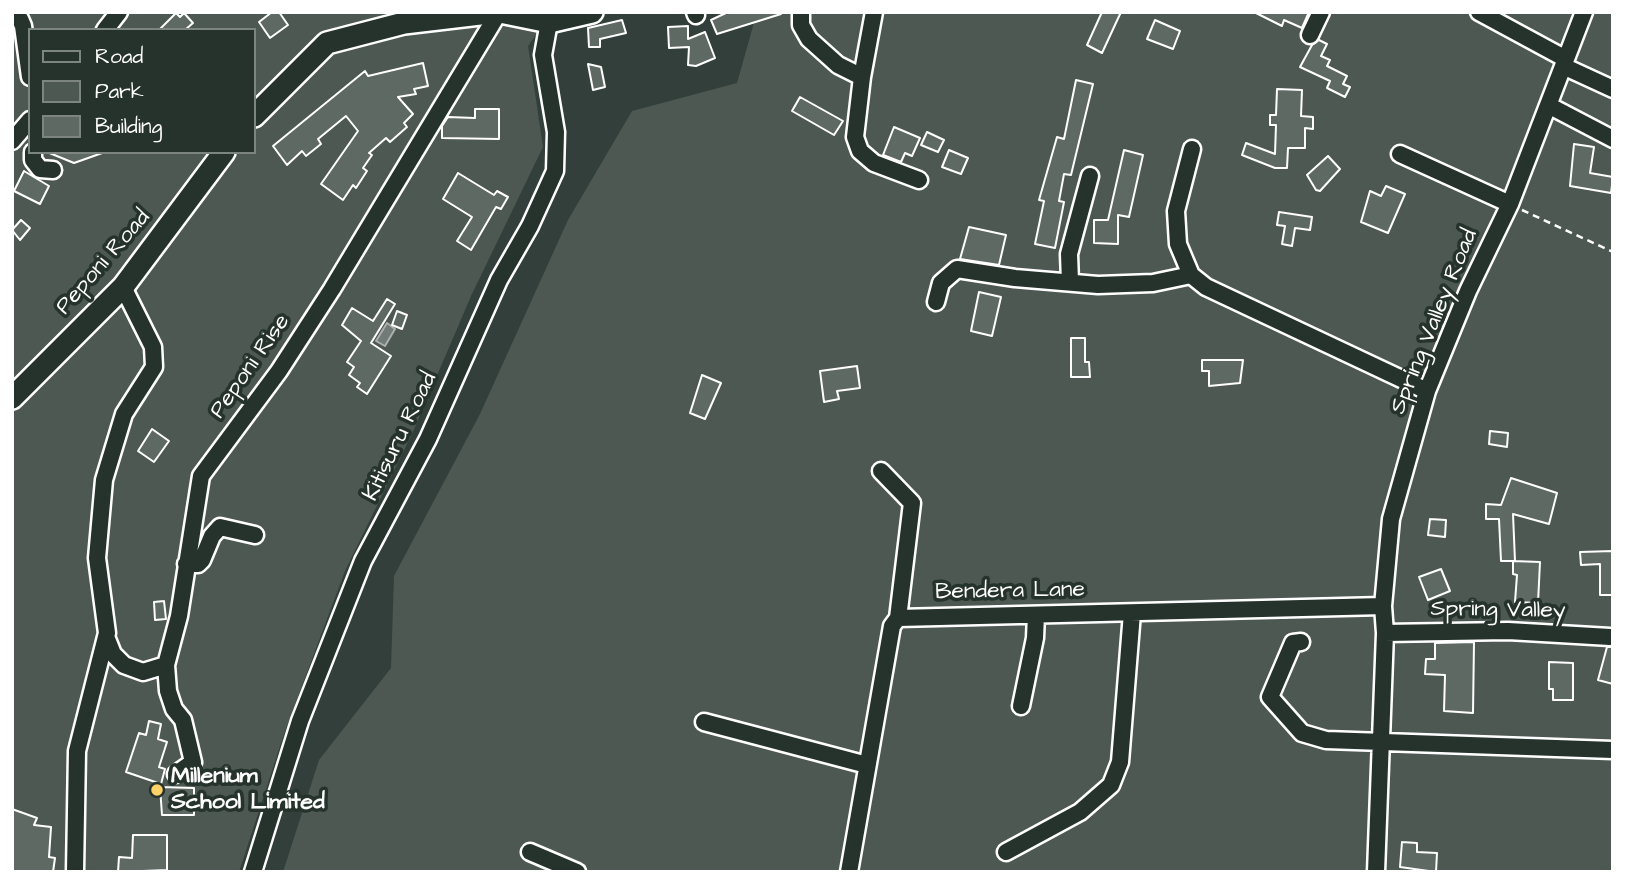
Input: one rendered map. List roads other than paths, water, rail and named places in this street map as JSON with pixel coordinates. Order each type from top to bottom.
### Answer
[{"type":"main road","points":[[256,114],[327,43],[404,23],[499,12],[549,22],[592,12]]},
{"type":"main road","name":"Peponi Road","points":[[12,398],[123,287],[223,154]]},
{"type":"street","points":[[107,28],[119,12]]},
{"type":"street","name":"Peponi Rise","points":[[176,774],[193,762],[183,720],[174,709],[168,691],[166,665],[179,616],[201,476],[279,371],[332,289],[499,12]]},
{"type":"street","points":[[801,12],[801,25],[809,39],[838,65],[862,77]]},
{"type":"street","points":[[874,12],[855,137],[860,151],[874,163],[919,180]]},
{"type":"street","points":[[1310,35],[1321,12]]},
{"type":"street","points":[[1479,12],[1613,89]]},
{"type":"street","name":"Spring Valley Road","points":[[1376,872],[1378,743],[1385,633],[1383,606],[1391,519],[1427,391],[1468,291],[1510,204],[1584,12]]},
{"type":"street","points":[[12,14],[20,19],[23,26],[28,62]]},
{"type":"street","name":"Kitisuru Road","points":[[253,872],[300,721],[363,561],[428,439],[499,280],[530,226],[555,171],[556,132],[543,55],[549,22]]},
{"type":"street","points":[[1548,105],[1613,139]]},
{"type":"street","points":[[12,141],[28,122]]},
{"type":"street","points":[[1192,149],[1176,211],[1178,244],[1191,275],[1206,287],[1427,391]]},
{"type":"street","points":[[33,154],[33,160],[40,169],[53,170]]},
{"type":"street","points":[[1400,154],[1510,204]]},
{"type":"street","points":[[1070,282],[1069,254],[1090,176]]},
{"type":"street","points":[[936,302],[941,283],[957,269],[1014,278],[1098,285],[1153,283],[1191,275]]},
{"type":"street","points":[[123,287],[155,352],[154,367],[124,414],[104,480],[96,558],[107,639],[113,654],[124,665],[143,672],[166,665]]},
{"type":"street","points":[[849,872],[892,626],[898,618],[912,503],[904,491],[881,471]]},
{"type":"street","points":[[186,564],[198,564],[202,560],[212,536],[220,527],[256,535]]},
{"type":"street","name":"Bendera Lane","points":[[898,618],[1383,606]]},
{"type":"street","points":[[1006,852],[1080,812],[1111,785],[1120,762],[1132,613]]},
{"type":"street","points":[[1021,706],[1035,638],[1035,615]]},
{"type":"street","name":"Spring Valley","points":[[1385,633],[1508,631],[1610,637]]},
{"type":"street","points":[[75,872],[77,751],[107,639]]},
{"type":"street","points":[[1301,642],[1293,643],[1270,697],[1302,733],[1326,740],[1378,743],[1613,750]]},
{"type":"street","points":[[704,722],[867,765]]},
{"type":"street","points":[[530,852],[577,872]]},
{"type":"place","name":"Millenium School Limited","points":[[157,790]]}]
